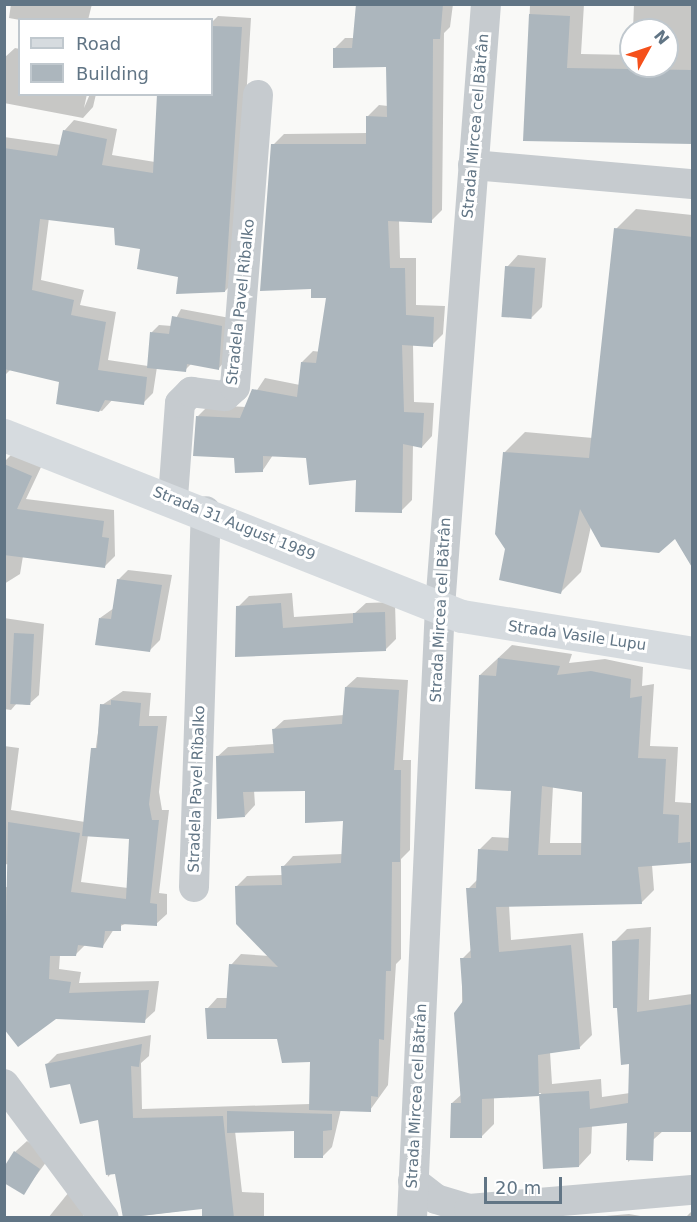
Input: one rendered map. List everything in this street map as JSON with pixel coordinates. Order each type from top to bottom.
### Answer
[{"type":"main road","name":"Strada 31 August 1989","points":[[4,435],[173,498],[451,611]]},
{"type":"main road","name":"Strada Vasile Lupu","points":[[451,611],[693,653]]},
{"type":"street","name":"Strada Mircea cel Bătrân","points":[[412,1218],[451,611],[473,165],[486,4]]},
{"type":"street","name":"Stradela Pavel Rîbalko","points":[[173,498],[180,403],[191,392],[225,396],[235,387],[258,95]]},
{"type":"street","points":[[473,165],[693,184]]},
{"type":"street","name":"Stradela Pavel Rîbalko","points":[[194,887],[206,511]]},
{"type":"street","points":[[4,1084],[104,1218]]},
{"type":"street","points":[[413,1181],[436,1199],[464,1213],[693,1190]]},
{"type":"building","points":[[356,4],[443,4],[440,39],[433,39],[432,223],[388,221],[390,268],[405,268],[406,315],[434,317],[433,347],[402,345],[404,412],[424,413],[422,448],[403,444],[402,513],[355,512],[356,480],[309,485],[306,458],[263,456],[263,472],[235,473],[234,458],[193,456],[196,416],[240,418],[252,389],[297,397],[301,362],[316,363],[326,298],[311,298],[311,289],[260,291],[271,144],[366,144],[366,116],[387,117],[386,67],[333,68],[333,48],[352,48]]},
{"type":"building","points":[[529,14],[570,16],[567,68],[619,69],[619,78],[679,78],[679,70],[693,70],[693,144],[523,141]]},
{"type":"building","points":[[213,26],[242,27],[225,292],[176,294],[178,277],[137,269],[140,249],[115,245],[114,228],[40,219],[32,290],[74,300],[71,315],[106,322],[98,370],[147,377],[144,405],[105,400],[99,412],[56,404],[59,382],[4,369],[4,148],[57,156],[63,130],[107,139],[102,165],[153,173],[157,96],[213,96]]},
{"type":"building","points":[[614,228],[693,237],[693,569],[675,539],[659,553],[601,547],[580,509],[561,594],[499,580],[505,549],[495,534],[503,452],[589,458]]},
{"type":"building","points":[[505,266],[535,268],[531,319],[501,317]]},
{"type":"building","points":[[172,316],[222,326],[219,370],[187,364],[186,372],[147,368],[150,332],[169,334]]},
{"type":"building","points":[[4,464],[32,476],[17,509],[104,521],[102,537],[109,538],[105,568],[4,555]]},
{"type":"building","points":[[117,579],[162,585],[150,652],[95,645],[99,618],[111,619]]},
{"type":"building","points":[[281,603],[283,628],[353,623],[353,613],[385,612],[386,651],[235,657],[236,606]]},
{"type":"building","points":[[14,633],[34,634],[30,705],[10,704]]},
{"type":"building","points":[[498,658],[560,666],[557,675],[591,671],[631,679],[630,698],[642,696],[638,758],[666,759],[663,814],[679,815],[678,843],[690,842],[691,863],[638,867],[642,904],[496,907],[499,952],[571,945],[580,1049],[538,1055],[539,1096],[482,1099],[482,1138],[450,1138],[451,1103],[461,1103],[454,1013],[463,1001],[460,958],[471,958],[466,888],[476,888],[478,849],[508,851],[511,791],[475,789],[479,675],[496,676]],"holes":[[[542,786],[582,792],[581,855],[538,855]]]},
{"type":"building","points":[[345,687],[399,690],[394,770],[401,770],[400,862],[392,862],[391,971],[386,971],[384,1040],[379,1039],[378,1097],[371,1096],[371,1112],[309,1110],[310,1062],[282,1063],[277,1039],[207,1039],[205,1008],[226,1008],[229,964],[278,967],[236,924],[235,886],[282,885],[281,866],[341,863],[343,821],[305,823],[305,791],[243,792],[245,817],[217,819],[216,756],[274,753],[272,729],[342,724]]},
{"type":"building","points":[[111,700],[141,703],[139,726],[158,726],[149,804],[152,820],[159,820],[150,903],[157,904],[157,926],[121,924],[121,931],[105,931],[103,948],[78,945],[76,956],[50,956],[49,979],[71,982],[69,993],[149,990],[145,1023],[56,1019],[18,1047],[4,1029],[8,822],[80,833],[71,892],[126,899],[129,839],[82,836],[91,748],[97,748],[100,704],[111,705]]},
{"type":"building","points":[[639,939],[637,1012],[693,1004],[693,1132],[654,1132],[653,1161],[626,1160],[627,1123],[579,1128],[579,1167],[543,1169],[539,1094],[589,1091],[590,1109],[628,1103],[629,1064],[621,1065],[617,1008],[613,1008],[612,941]]},
{"type":"building","points":[[142,1044],[139,1067],[131,1066],[133,1118],[223,1116],[234,1218],[202,1218],[202,1209],[123,1218],[115,1174],[106,1175],[98,1120],[80,1124],[70,1084],[50,1088],[45,1064]]},
{"type":"building","points":[[227,1111],[332,1114],[332,1130],[323,1131],[323,1158],[294,1158],[294,1131],[227,1133]]},
{"type":"building","points":[[14,1151],[40,1169],[24,1195],[4,1183],[4,1167]]}]
